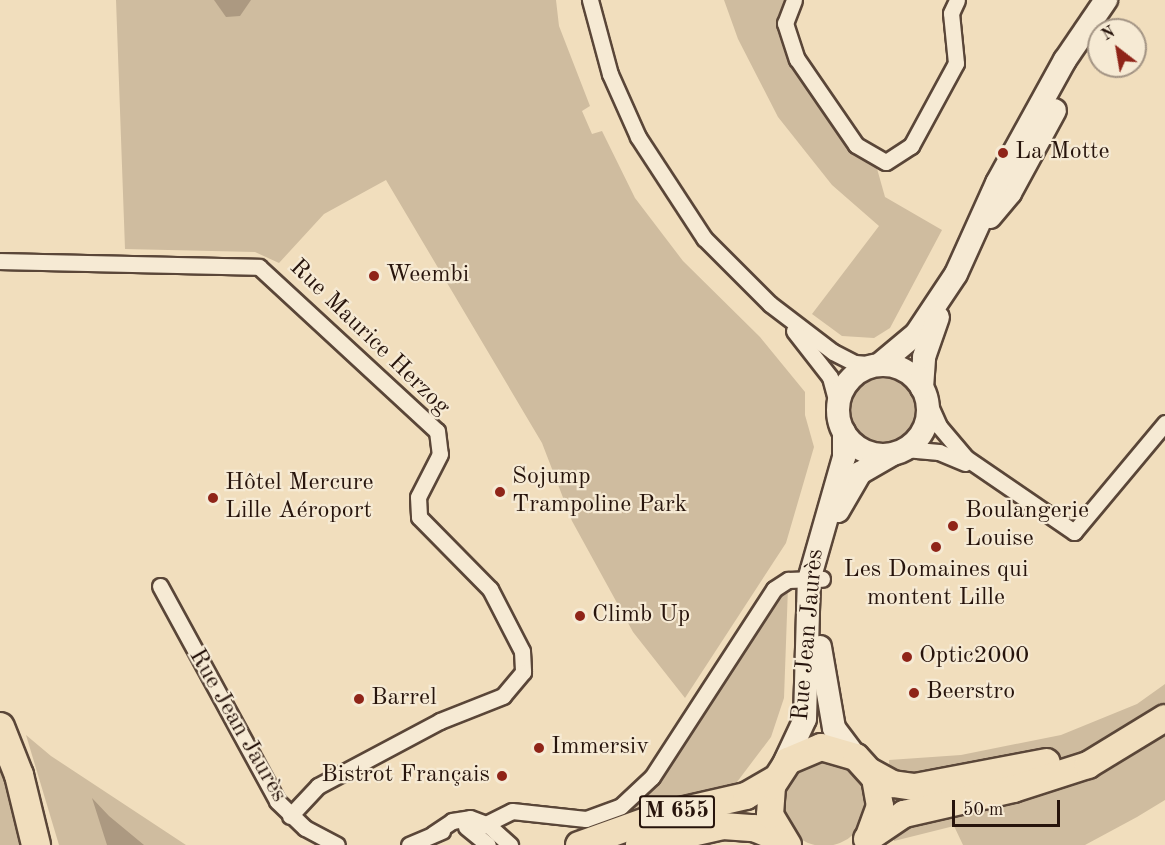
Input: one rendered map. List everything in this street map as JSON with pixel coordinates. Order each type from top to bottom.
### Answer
[{"type":"highway","points":[[0,727],[38,839]]},
{"type":"main road","points":[[956,274],[924,357],[923,431],[899,452],[868,452],[844,432],[838,407],[851,379],[879,365],[916,334],[956,274],[981,228],[997,183],[1065,60],[1091,27],[1106,0]]},
{"type":"main road","points":[[879,365],[904,370],[925,394]]},
{"type":"main road","name":"Rue Jean Jaurès","points":[[778,773],[801,735],[807,703],[816,580],[844,457],[844,432]]},
{"type":"main road","name":"Rue Jean Jaurès","points":[[864,764],[838,735],[827,701],[816,580],[847,491],[868,466],[899,452]]},
{"type":"main road","points":[[786,843],[770,814],[778,773],[800,753],[821,747],[864,764],[904,787],[973,780],[1079,751],[1165,709]]},
{"type":"main road","points":[[864,842],[904,814],[1013,789],[1088,765],[1165,718]]},
{"type":"main road","points":[[864,764],[880,806],[864,842]]},
{"type":"main road","name":"M 655","points":[[579,845],[663,815],[746,796],[778,773]]},
{"type":"main road","name":"M 655","points":[[639,845],[723,826],[754,828],[786,843]]},
{"type":"street","points":[[590,0],[610,74],[657,173],[704,238],[770,304],[824,368],[838,407]]},
{"type":"street","points":[[794,0],[786,32],[801,66],[856,145],[886,162],[911,146],[956,63],[951,14],[957,0]]},
{"type":"street","name":"Rue Maurice Herzog","points":[[0,261],[259,267],[437,431],[440,454],[418,497],[419,517],[490,590],[522,651],[523,672],[503,696],[440,721],[318,786],[290,816]]},
{"type":"street","points":[[770,304],[845,359],[879,365]]},
{"type":"street","points":[[925,394],[946,437],[982,472]]},
{"type":"street","points":[[899,452],[941,453],[982,472],[1074,532],[1165,423]]},
{"type":"street","points":[[409,845],[433,834],[460,827],[480,827],[512,811],[586,819],[621,806],[652,777],[774,589],[788,580],[816,580]]},
{"type":"street","name":"Rue Jean Jaurès","points":[[160,586],[268,786],[290,816],[337,845]]},
{"type":"street","points":[[480,827],[488,845]]},
{"type":"street","points":[[480,827],[510,845]]},
{"type":"shaded area","points":[[116,0],[556,0],[559,26],[590,106],[582,111],[592,134],[602,131],[635,198],[683,261],[760,337],[805,392],[805,415],[814,447],[786,543],[685,698],[633,632],[572,521],[542,443],[386,180],[324,214],[279,263],[255,252],[125,249]]},
{"type":"shaded area","points":[[214,0],[251,0],[240,16],[226,17]]},
{"type":"shaded area","points":[[724,0],[790,0],[780,27],[783,43],[822,110],[856,152],[876,165],[885,197],[942,230],[890,328],[874,338],[842,336],[812,314],[879,226],[832,185],[778,117],[738,39]]},
{"type":"shaded area","points":[[882,377],[895,380],[905,387],[912,397],[915,410],[912,423],[905,433],[895,440],[882,443],[869,440],[859,433],[852,423],[849,410],[852,397],[859,387],[869,380]]},
{"type":"shaded area","points":[[788,587],[784,698],[771,737],[737,782],[622,811],[651,789],[780,589]]},
{"type":"shaded area","points":[[1165,684],[1165,800],[1137,817],[1085,845],[963,845],[954,826],[894,841],[889,760],[961,755],[1061,735],[1137,704]]},
{"type":"shaded area","points":[[26,735],[51,756],[186,845],[59,845]]},
{"type":"shaded area","points":[[0,750],[28,845],[0,845]]},
{"type":"shaded area","points":[[824,760],[841,763],[855,772],[864,786],[867,803],[864,820],[855,834],[841,843],[824,846],[807,843],[793,834],[784,820],[781,803],[784,786],[793,772],[807,763]]},
{"type":"shaded area","points":[[92,798],[109,816],[144,845],[107,845]]},
{"type":"place","name":"La Motte","points":[[1003,153]]},
{"type":"place","name":"Weembi","points":[[374,276]]},
{"type":"place","name":"Sojump Trampoline Park","points":[[500,492]]},
{"type":"place","name":"Hôtel Mercure Lille Aéroport","points":[[213,498]]},
{"type":"place","name":"Boulangerie Louise","points":[[953,526]]},
{"type":"place","name":"Les Domaines qui montent Lille","points":[[936,547]]},
{"type":"place","name":"Climb Up","points":[[580,616]]},
{"type":"place","name":"Optic2000","points":[[907,657]]},
{"type":"place","name":"Beerstro","points":[[914,693]]},
{"type":"place","name":"Barrel","points":[[359,699]]},
{"type":"place","name":"Immersiv","points":[[539,748]]},
{"type":"place","name":"Bistrot Français","points":[[502,776]]}]
